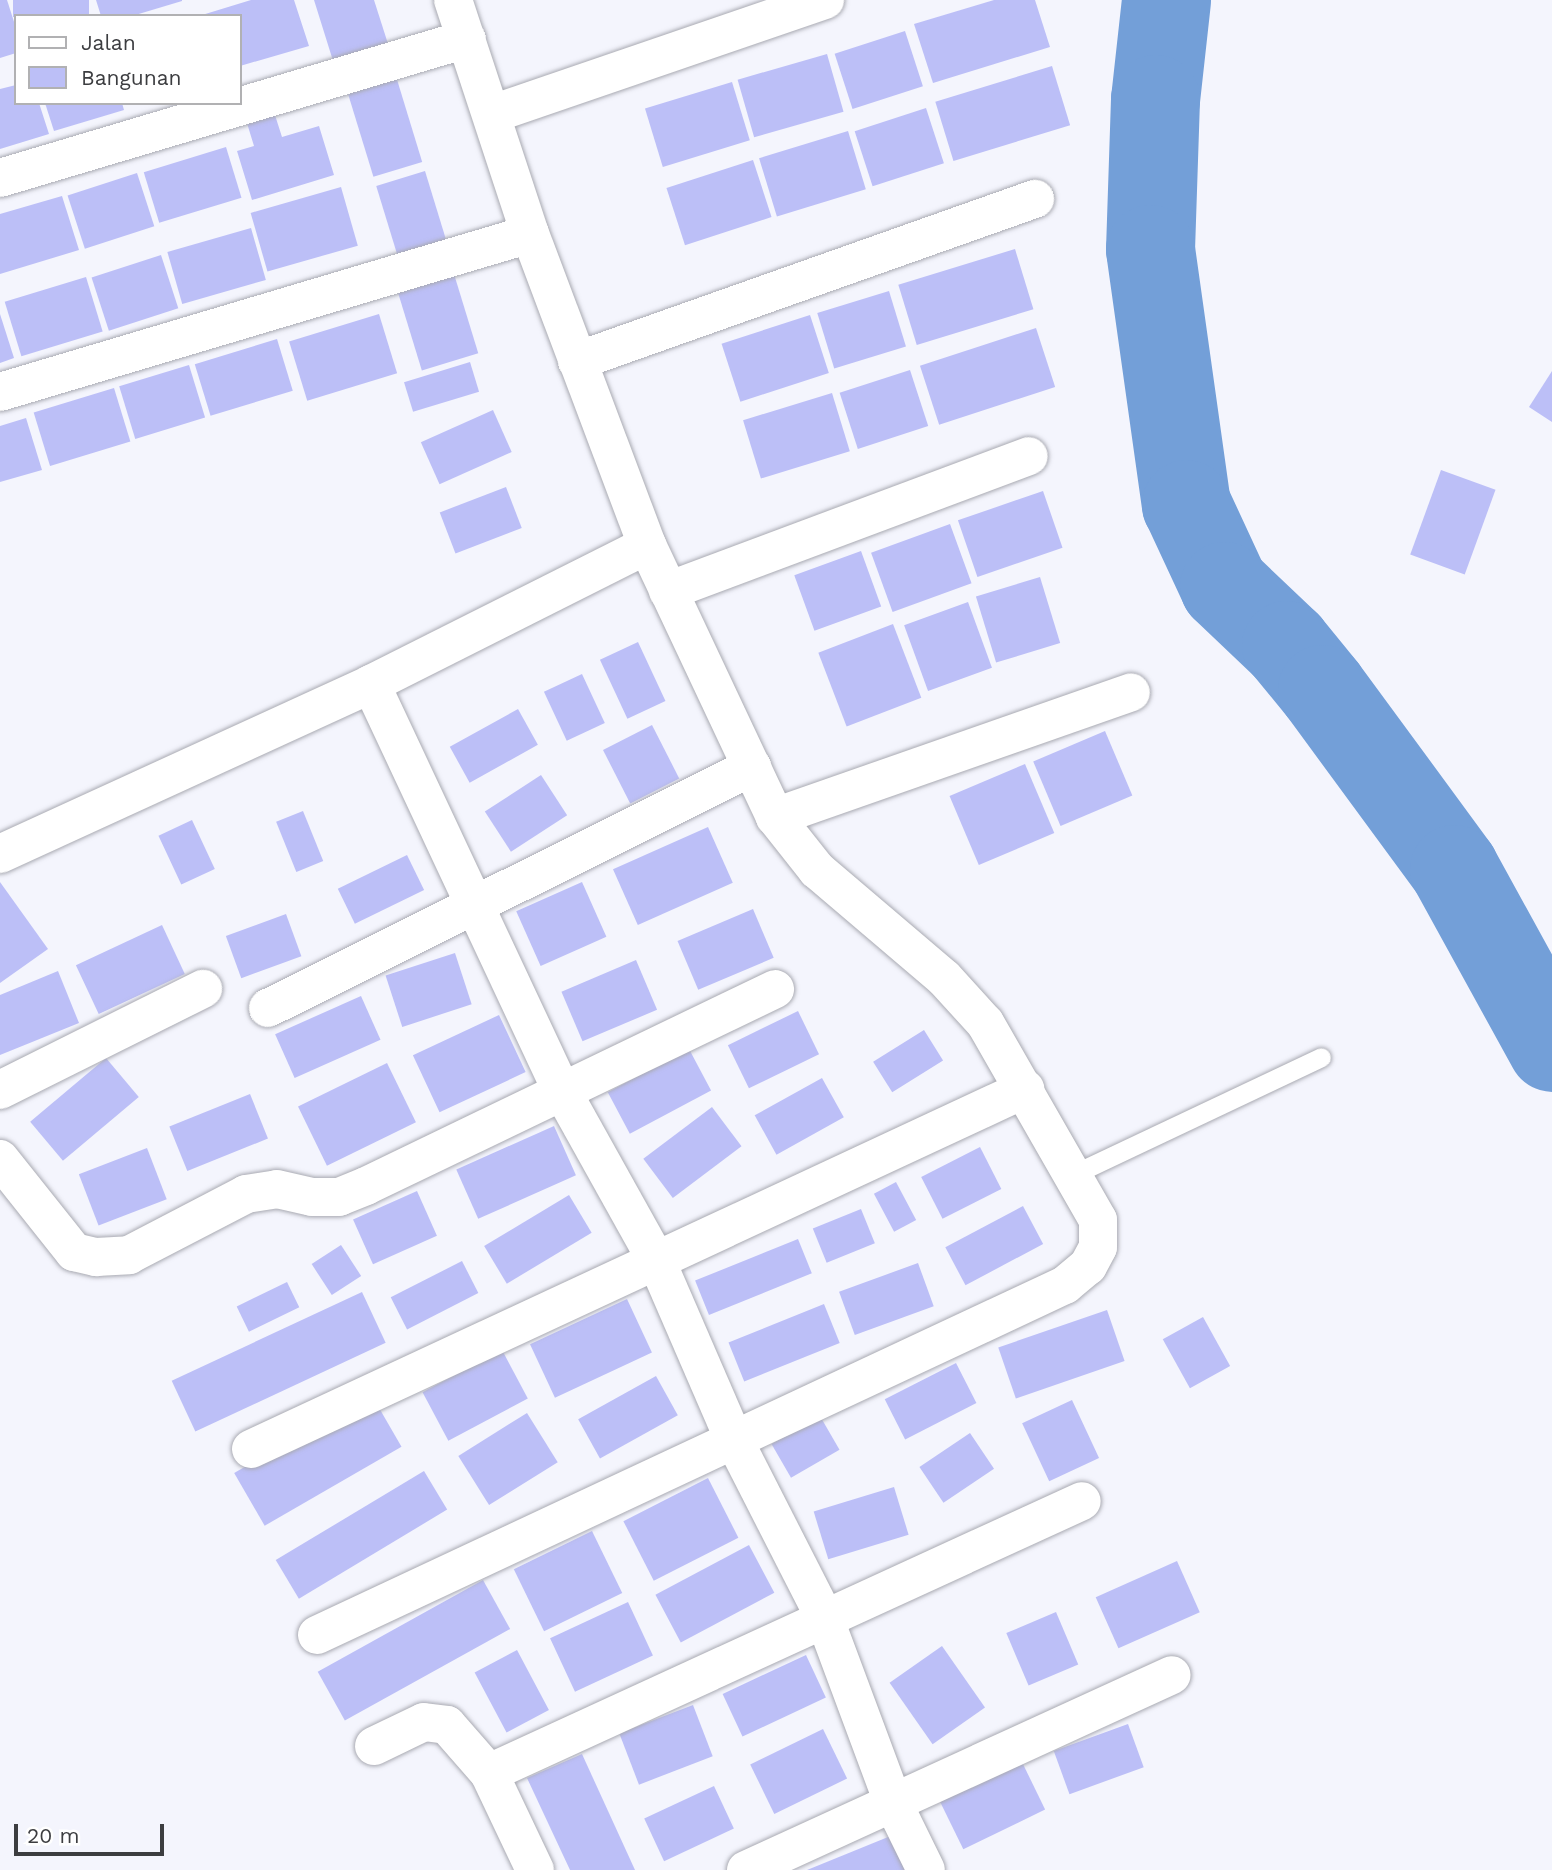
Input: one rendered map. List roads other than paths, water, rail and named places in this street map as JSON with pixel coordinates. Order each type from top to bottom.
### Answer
[{"type":"street","points":[[317,1635],[1065,1285],[1088,1266],[1098,1247],[1098,1220],[1074,1174],[1025,1089],[965,998],[817,870],[775,817],[647,545],[530,234],[453,0]]},
{"type":"street","points":[[492,114],[825,0]]},
{"type":"street","points":[[0,178],[467,39]]},
{"type":"street","points":[[577,361],[1035,199]]},
{"type":"street","points":[[0,392],[530,234]]},
{"type":"street","points":[[668,591],[1029,456]]},
{"type":"street","points":[[0,854],[372,684],[647,545]]},
{"type":"street","points":[[372,684],[562,1091],[657,1262],[734,1440],[824,1618],[894,1805],[926,1870]]},
{"type":"street","points":[[775,817],[1130,692]]},
{"type":"street","points":[[268,1008],[477,908],[752,767]]},
{"type":"street","points":[[0,1090],[203,989]]},
{"type":"street","points":[[0,1159],[74,1252],[112,1258],[129,1255],[246,1195],[277,1189],[312,1197],[339,1197],[775,989]]},
{"type":"street","points":[[251,1449],[1025,1089]]},
{"type":"street","points":[[489,1773],[1082,1500]]},
{"type":"street","points":[[746,1870],[894,1805],[1171,1675]]},
{"type":"street","points":[[374,1746],[424,1722],[447,1725],[489,1773],[534,1870]]},
{"type":"lane","points":[[1074,1174],[1321,1057]]},
{"type":"waterway","points":[[1166,0],[1155,99],[1150,249],[1186,504],[1224,586],[1286,645],[1322,689],[1454,869],[1552,1047]]}]
